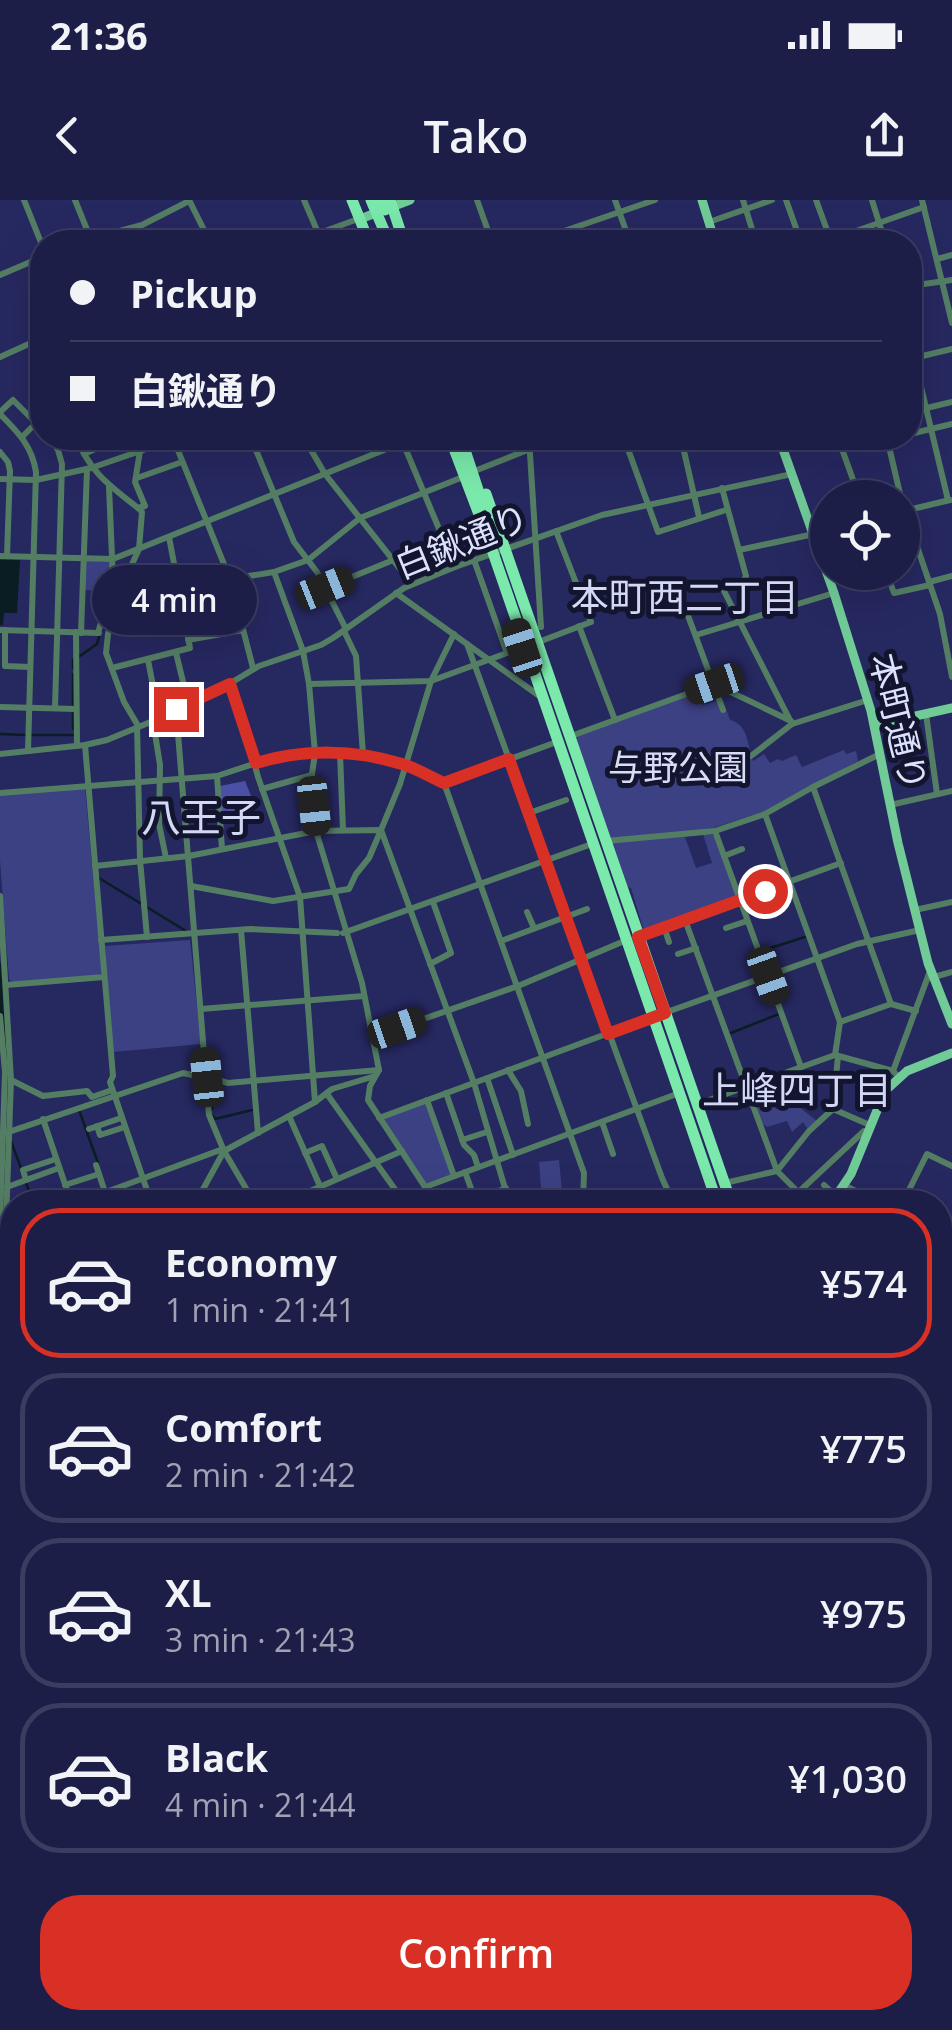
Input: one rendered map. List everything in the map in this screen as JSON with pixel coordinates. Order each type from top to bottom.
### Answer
[{"type":"highway","points":[[352,200],[364,230]]},
{"type":"highway","points":[[385,203],[386,230]]},
{"type":"highway","points":[[385,203],[400,230]]},
{"type":"highway","points":[[462,450],[462,477],[674,1095],[716,1190]]},
{"type":"highway","points":[[466,450],[717,1190]]},
{"type":"highway","points":[[468,450],[478,470],[496,542],[570,736],[697,1105],[718,1190]]},
{"type":"main road","points":[[702,200],[711,230]]},
{"type":"main road","points":[[360,219],[385,203]]},
{"type":"main road","name":"本町通り","points":[[783,450],[810,525]]},
{"type":"main road","name":"本町通り","points":[[833,590],[875,726],[932,974],[952,1024]]},
{"type":"main road","points":[[875,726],[952,708]]},
{"type":"main road","points":[[841,1190],[895,1077],[952,1054]]},
{"type":"street","points":[[24,200],[36,230]]},
{"type":"street","points":[[75,200],[88,230]]},
{"type":"street","points":[[125,230],[189,200],[204,230]]},
{"type":"street","points":[[304,200],[317,230]]},
{"type":"street","points":[[478,200],[488,230]]},
{"type":"street","points":[[615,200],[626,230]]},
{"type":"street","points":[[567,230],[655,200]]},
{"type":"street","points":[[743,200],[752,230]]},
{"type":"street","points":[[709,222],[772,200]]},
{"type":"street","points":[[786,200],[797,230]]},
{"type":"street","points":[[816,200],[825,230]]},
{"type":"street","points":[[872,200],[882,230]]},
{"type":"street","points":[[863,230],[923,204],[952,323]]},
{"type":"street","points":[[337,230],[360,219]]},
{"type":"street","points":[[937,259],[952,255]]},
{"type":"street","points":[[0,275],[30,263]]},
{"type":"street","points":[[922,284],[952,280]]},
{"type":"street","points":[[2,352],[30,342]]},
{"type":"street","points":[[922,356],[952,349]]},
{"type":"street","points":[[920,507],[950,500],[922,394]]},
{"type":"street","points":[[28,751],[36,480],[32,454],[0,413],[14,400],[30,415]]},
{"type":"street","points":[[922,409],[952,402]]},
{"type":"street","points":[[922,431],[952,424]]},
{"type":"street","points":[[22,437],[30,431]]},
{"type":"street","points":[[55,708],[62,474],[57,450]]},
{"type":"street","points":[[82,450],[89,468],[76,708],[96,866],[113,1093],[146,1190]]},
{"type":"street","points":[[84,454],[93,450]]},
{"type":"street","points":[[0,479],[36,480],[89,468],[141,450],[136,479],[144,506],[138,508]]},
{"type":"street","points":[[178,450],[230,578],[253,668]]},
{"type":"street","points":[[256,450],[294,542],[325,588],[356,656],[363,754]]},
{"type":"street","points":[[311,450],[325,474],[412,584]]},
{"type":"street","points":[[0,452],[8,462],[10,479],[4,556],[112,559],[379,450]]},
{"type":"street","points":[[406,450],[455,567]]},
{"type":"street","points":[[478,470],[518,450]]},
{"type":"street","points":[[530,450],[542,627]]},
{"type":"street","points":[[628,450],[658,532],[726,510]]},
{"type":"street","points":[[684,450],[699,517]]},
{"type":"street","points":[[842,450],[853,480]]},
{"type":"street","points":[[892,450],[898,480]]},
{"type":"street","points":[[136,479],[182,462]]},
{"type":"street","points":[[89,468],[142,512],[139,549],[121,588],[106,653],[124,702],[137,723],[140,860],[148,937]]},
{"type":"street","name":"白鍬通り","points":[[0,754],[81,745],[156,720],[230,684],[253,668],[320,644],[396,592],[491,554],[496,542],[536,538],[602,515],[792,474]]},
{"type":"street","points":[[180,591],[274,572],[308,560],[360,518],[462,477]]},
{"type":"street","points":[[98,633],[113,580],[109,486]]},
{"type":"street","points":[[722,488],[746,579],[723,588],[792,723]]},
{"type":"street","points":[[325,588],[469,530]]},
{"type":"street","points":[[541,641],[590,622],[556,531]]},
{"type":"street","points":[[739,550],[810,535]]},
{"type":"street","points":[[112,668],[190,648],[170,537]]},
{"type":"street","points":[[920,555],[940,614],[952,677]]},
{"type":"street","points":[[309,684],[431,681],[507,653],[474,560]]},
{"type":"street","points":[[274,572],[303,651],[309,684],[316,831],[341,933],[364,996],[378,1073],[368,1100],[427,1190]]},
{"type":"street","points":[[920,586],[952,576]]},
{"type":"street","points":[[396,592],[538,695]]},
{"type":"street","points":[[696,635],[834,593]]},
{"type":"street","points":[[116,605],[182,601]]},
{"type":"street","points":[[687,613],[723,710]]},
{"type":"street","points":[[580,626],[614,720]]},
{"type":"street","points":[[30,667],[5,666],[3,630],[108,634]]},
{"type":"street","points":[[188,640],[243,630]]},
{"type":"street","points":[[191,886],[272,901],[349,890],[381,830],[431,681],[454,634]]},
{"type":"street","points":[[467,644],[668,1190]]},
{"type":"street","points":[[176,653],[188,702]]},
{"type":"street","points":[[148,660],[156,720],[159,824],[166,858]]},
{"type":"street","points":[[230,684],[300,897],[316,1102]]},
{"type":"street","points":[[570,736],[714,684],[792,723]]},
{"type":"street","points":[[751,756],[792,723],[868,700]]},
{"type":"street","points":[[0,706],[76,708]]},
{"type":"street","points":[[176,709],[210,1115],[247,1190]]},
{"type":"street","points":[[926,714],[937,794]]},
{"type":"street","points":[[444,783],[554,743]]},
{"type":"street","points":[[0,794],[218,776],[280,756],[315,752],[363,754],[405,764],[444,783],[584,1172],[583,1190]]},
{"type":"street","points":[[340,753],[343,830]]},
{"type":"street","points":[[606,841],[715,832],[765,814],[880,754]]},
{"type":"street","points":[[262,789],[312,775]]},
{"type":"street","points":[[218,776],[222,849]]},
{"type":"street","points":[[813,786],[892,1004]]},
{"type":"street","points":[[890,804],[952,791]]},
{"type":"street","points":[[529,814],[566,800]]},
{"type":"street","points":[[729,1182],[777,1171],[833,1109],[840,1022],[765,814]]},
{"type":"street","points":[[96,866],[188,856],[316,831],[381,830]]},
{"type":"street","points":[[381,830],[474,1083],[506,1188],[501,1190]]},
{"type":"street","points":[[715,832],[800,1067]]},
{"type":"street","points":[[102,940],[241,930],[341,933],[589,845]]},
{"type":"street","points":[[724,856],[742,849]]},
{"type":"street","points":[[638,937],[841,864]]},
{"type":"street","points":[[0,896],[6,985],[2,1190]]},
{"type":"street","points":[[430,964],[451,952],[433,902]]},
{"type":"street","points":[[915,910],[952,902]]},
{"type":"street","points":[[501,941],[586,909]]},
{"type":"street","points":[[528,912],[534,928]]},
{"type":"street","points":[[684,920],[777,1171],[796,1190]]},
{"type":"street","points":[[726,928],[748,925]]},
{"type":"street","points":[[738,934],[748,925]]},
{"type":"street","points":[[664,927],[669,942]]},
{"type":"street","points":[[241,930],[258,1132]]},
{"type":"street","points":[[379,1118],[817,958],[870,940],[920,930]]},
{"type":"street","points":[[372,1038],[518,986],[622,942]]},
{"type":"street","points":[[743,951],[756,946]]},
{"type":"street","points":[[678,954],[696,948]]},
{"type":"street","points":[[701,963],[712,960]]},
{"type":"street","points":[[697,1105],[837,1056],[895,1077],[932,974],[952,972]]},
{"type":"street","points":[[6,985],[105,977]]},
{"type":"street","points":[[201,1009],[364,996]]},
{"type":"street","points":[[840,1022],[892,1004],[916,1011]]},
{"type":"street","points":[[0,1016],[4,1025]]},
{"type":"street","points":[[508,1070],[521,1090],[528,1124]]},
{"type":"street","points":[[4,1134],[113,1093],[183,1072],[228,1084],[378,1073]]},
{"type":"street","points":[[6,1073],[43,1096],[113,1093]]},
{"type":"street","points":[[110,1190],[224,1150],[316,1102],[332,1089],[378,1073]]},
{"type":"street","points":[[486,1078],[512,1155]]},
{"type":"street","points":[[446,1093],[462,1140],[478,1167]]},
{"type":"street","points":[[327,1094],[396,1190]]},
{"type":"street","points":[[425,1187],[674,1095]]},
{"type":"street","points":[[427,1100],[454,1176]]},
{"type":"street","points":[[833,1109],[870,1128]]},
{"type":"street","points":[[289,1116],[321,1190]]},
{"type":"street","points":[[122,1118],[93,1128],[100,1135],[124,1127]]},
{"type":"street","points":[[43,1120],[66,1190]]},
{"type":"street","points":[[602,1122],[613,1154]]},
{"type":"street","points":[[0,1125],[4,1134],[7,1190]]},
{"type":"street","points":[[802,1190],[870,1128]]},
{"type":"street","points":[[462,1140],[488,1132]]},
{"type":"street","points":[[305,1153],[322,1146],[337,1180]]},
{"type":"street","points":[[202,1190],[224,1150]]},
{"type":"street","points":[[313,1190],[402,1151]]},
{"type":"street","points":[[908,1190],[927,1154],[952,1166]]},
{"type":"street","points":[[26,1180],[23,1170],[56,1159]]},
{"type":"street","points":[[96,1165],[104,1190]]},
{"type":"street","points":[[7,1187],[59,1168]]},
{"type":"street","points":[[465,1172],[472,1190]]},
{"type":"street","points":[[65,1186],[99,1174]]},
{"type":"street","points":[[844,1185],[853,1190]]},
{"type":"street","points":[[824,1186],[827,1190]]},
{"type":"green space","points":[[85,561],[110,561],[107,591],[85,590]]},
{"type":"green space","name":"与野公園","points":[[699,692],[703,705],[717,701],[720,710],[726,709],[730,720],[741,726],[753,761],[764,754],[770,763],[796,755],[802,767],[844,750],[846,754],[856,751],[858,761],[765,811],[685,837],[696,868],[712,863],[703,834],[714,835],[737,897],[644,931],[576,737]]},
{"type":"green space","points":[[85,788],[102,972],[12,982],[0,860],[0,795]]},
{"type":"green space","points":[[190,940],[201,1044],[113,1052],[105,946]]},
{"type":"green space","points":[[758,1087],[762,1098],[771,1095],[776,1109],[794,1103],[817,1121],[807,1128],[803,1122],[792,1132],[787,1121],[767,1127],[751,1090]]},
{"type":"green space","points":[[425,1102],[451,1175],[424,1184],[383,1117]]},
{"type":"green space","points":[[559,1160],[562,1190],[541,1190],[539,1162]]},
{"type":"shaded area","points":[[0,560],[20,560],[17,613],[4,613],[3,625],[0,625]]},
{"type":"shaded area","points":[[245,781],[254,803],[246,806],[251,820],[243,824],[242,818],[223,821],[220,786]]},
{"type":"waterway","points":[[77,658],[97,644],[99,637]]},
{"type":"waterway","points":[[73,660],[73,668]]},
{"type":"waterway","points":[[73,674],[73,706]]},
{"type":"waterway","points":[[73,712],[73,729]]},
{"type":"waterway","points":[[0,734],[25,735]]},
{"type":"waterway","points":[[32,735],[74,735]]},
{"type":"waterway","points":[[99,878],[186,931]]},
{"type":"waterway","points":[[761,951],[805,937]]},
{"type":"waterway","points":[[0,967],[6,1054]]},
{"type":"waterway","points":[[731,1033],[779,1014]]},
{"type":"waterway","points":[[210,1082],[212,1109]]},
{"type":"waterway","points":[[79,1110],[98,1163]]},
{"type":"waterway","points":[[213,1116],[215,1119],[252,1110]]},
{"type":"waterway","points":[[11,1141],[22,1171]]},
{"type":"waterway","points":[[26,1183],[29,1190]]},
{"type":"district","name":"本町西二丁目","points":[[685,598]]},
{"type":"district","name":"八王子","points":[[201,818]]},
{"type":"district","name":"上峰四丁目","points":[[797,1091]]},
{"type":"route","points":[[176,709],[230,684],[256,763],[315,752],[363,754],[405,764],[444,783],[509,759],[608,1034],[665,1013],[638,937],[765,891]]}]
